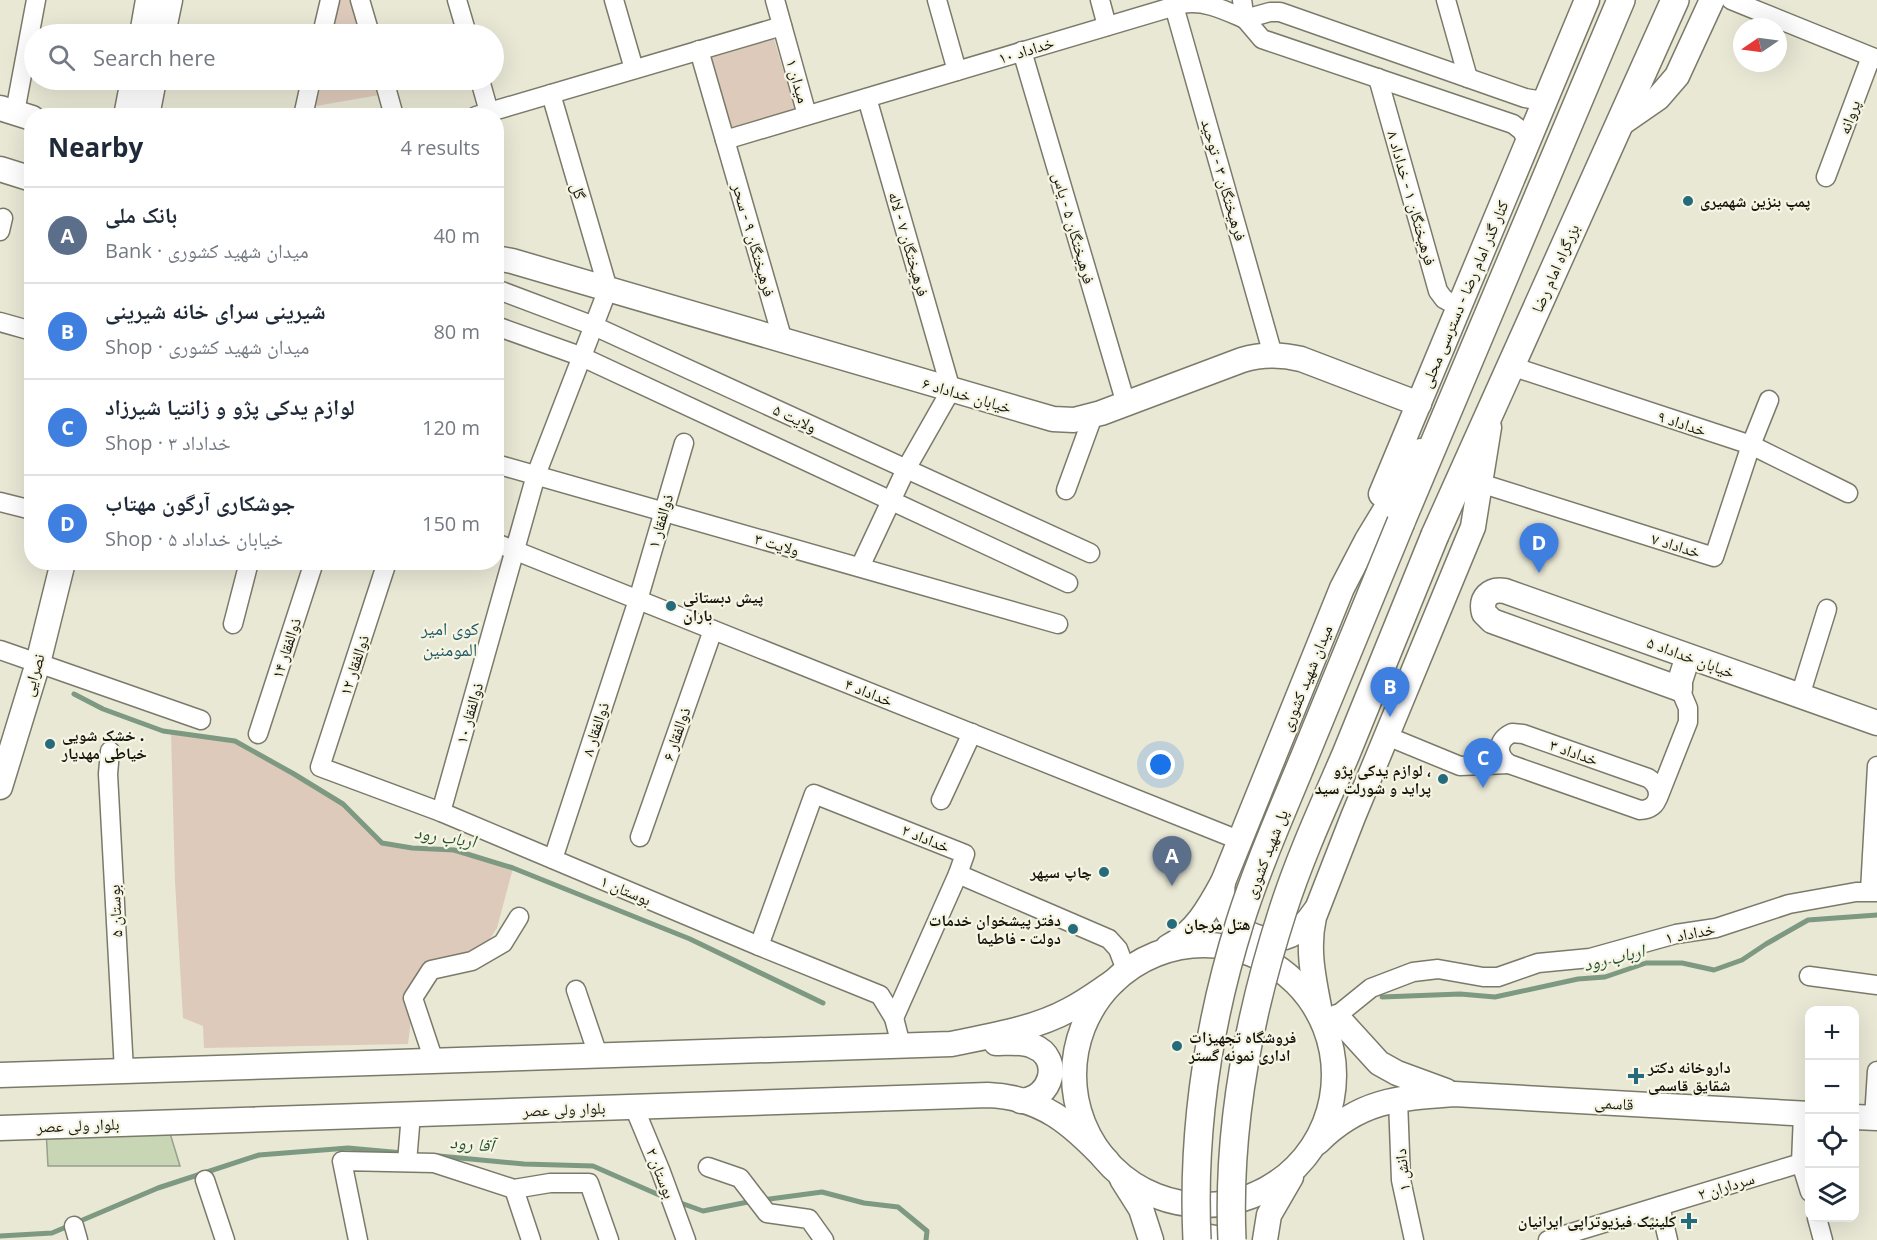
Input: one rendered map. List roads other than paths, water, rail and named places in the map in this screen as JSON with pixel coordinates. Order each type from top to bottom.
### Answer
[{"type":"highway","points":[[1456,392],[1621,0]]},
{"type":"highway","name":"بزرگراه امام رضا","points":[[1232,1240],[1235,1125],[1254,1013],[1276,933],[1307,847],[1435,535],[1675,0]]},
{"type":"highway","name":"پل شهید کشوری","points":[[1197,1240],[1196,1156],[1200,1118],[1212,1037],[1240,924],[1282,811],[1456,392]]},
{"type":"main road","points":[[144,24],[148,0]]},
{"type":"main road","points":[[165,24],[170,0]]},
{"type":"main road","name":"کنار گذر امام رضا - دسترسی محلی","points":[[1342,588],[1587,0]]},
{"type":"main road","points":[[1512,258],[1538,159],[1592,28],[1598,0]]},
{"type":"main road","points":[[1619,124],[1658,98],[1677,76],[1712,0]]},
{"type":"main road","points":[[128,108],[131,90]]},
{"type":"main road","points":[[149,108],[152,90]]},
{"type":"main road","points":[[0,169],[24,176]]},
{"type":"main road","name":"خیابان خداداد ۶","points":[[505,264],[608,289],[1042,417],[1064,420],[1093,416],[1242,360],[1273,355],[1301,359],[1419,404]]},
{"type":"main road","name":"میدان شهید کشوری","points":[[1151,1240],[1137,1200],[1092,1141],[1082,1119],[1076,1095],[1074,1070],[1077,1046],[1085,1022],[1097,1001],[1119,976],[1153,954],[1178,942],[1190,933],[1204,915],[1223,882],[1241,841],[1342,588],[1367,540],[1456,392]]},
{"type":"main road","name":"میدان شهید کشوری","points":[[1265,1240],[1269,1215],[1282,1190],[1322,1129],[1333,1090],[1327,1020],[1311,969],[1310,946],[1314,917],[1473,527],[1491,410]]},
{"type":"main road","name":"خیابان خداداد ۵","points":[[1463,552],[1467,573],[1471,578],[1877,723]]},
{"type":"main road","points":[[0,748],[32,661],[48,570]]},
{"type":"main road","name":"نصرایی","points":[[0,787],[32,661],[60,570]]},
{"type":"main road","name":"خیابان خداداد ۵","points":[[1505,591],[1495,590],[1486,597],[1484,613],[1492,621],[1680,689]]},
{"type":"main road","points":[[1680,689],[1680,681],[1688,656]]},
{"type":"main road","points":[[1223,882],[1222,897],[1231,919],[1239,928],[1260,938],[1278,939],[1295,933],[1305,925],[1320,904]]},
{"type":"main road","name":"میدان شهید کشوری","points":[[1153,954],[1177,947],[1201,944],[1226,946],[1251,953],[1274,965],[1295,982],[1327,1020]]},
{"type":"main road","points":[[951,1044],[1026,1026],[1060,1015],[1083,1003],[1119,976]]},
{"type":"main road","points":[[1327,1020],[1379,1064],[1454,1094]]},
{"type":"main road","points":[[0,1075],[901,1045],[1027,1044],[1042,1051],[1051,1071],[1048,1085],[1038,1096],[1021,1101]]},
{"type":"main road","points":[[1305,1156],[1333,1127],[1355,1113],[1398,1100],[1454,1094]]},
{"type":"main road","name":"قاسمی","points":[[1454,1094],[1805,1114]]},
{"type":"main road","name":"بلوار ولی عصر","points":[[0,1128],[988,1095],[1021,1101],[1046,1110],[1079,1131],[1111,1165]]},
{"type":"main road","name":"میدان شهید کشوری","points":[[1111,1165],[1135,1185],[1157,1196],[1182,1203],[1208,1205],[1234,1202],[1259,1193],[1281,1179],[1305,1156]]},
{"type":"main road","points":[[1197,1240],[1210,1237],[1226,1240]]},
{"type":"street","points":[[32,24],[36,0]]},
{"type":"street","points":[[324,24],[330,0]]},
{"type":"street","points":[[360,0],[367,24]]},
{"type":"street","points":[[457,0],[464,24]]},
{"type":"street","points":[[614,0],[634,69]]},
{"type":"street","name":"میدان ۱","points":[[725,140],[807,115],[775,0]]},
{"type":"street","points":[[937,0],[957,71]]},
{"type":"street","points":[[1100,0],[1107,26]]},
{"type":"street","points":[[1242,0],[1245,19],[1270,12],[1280,12],[1531,100],[1547,96]]},
{"type":"street","points":[[1446,0],[1468,78]]},
{"type":"street","points":[[1731,0],[1874,58]]},
{"type":"street","name":"خداداد ۱۰","points":[[807,115],[1174,6],[1199,2],[1245,19],[1262,39],[1514,124],[1522,131],[1528,143]]},
{"type":"street","name":"فرهیختگان ۳ - توحید","points":[[1174,6],[1273,355]]},
{"type":"street","points":[[503,108],[782,26]]},
{"type":"street","points":[[699,50],[725,140]]},
{"type":"street","name":"فرهیختگان ۵ - یاس","points":[[1022,51],[1126,404]]},
{"type":"street","name":"پروانه","points":[[1826,177],[1874,58]]},
{"type":"street","points":[[15,113],[24,65]]},
{"type":"street","name":"فرهیختگان ۱ - خداداد ۸","points":[[1378,78],[1438,291],[1444,299],[1459,307]]},
{"type":"street","points":[[305,108],[309,90]]},
{"type":"street","points":[[387,90],[392,108]]},
{"type":"street","points":[[481,90],[482,108]]},
{"type":"street","name":"گل","points":[[551,94],[608,289]]},
{"type":"street","name":"فرهیختگان ۷ - لاله","points":[[867,98],[951,390]]},
{"type":"street","name":"فرهیختگان ۹ - سحر","points":[[725,140],[783,341]]},
{"type":"street","name":"ذوالفقار ۱۰","points":[[441,812],[536,475],[608,289]]},
{"type":"street","name":"ولایت ۵","points":[[504,292],[594,326],[1090,553]]},
{"type":"street","points":[[0,322],[24,329]]},
{"type":"street","points":[[504,329],[580,357],[1068,583]]},
{"type":"street","name":"خداداد ۹","points":[[1511,366],[1751,445],[1848,493]]},
{"type":"street","points":[[860,567],[906,469],[951,390]]},
{"type":"street","name":"خداداد ۷","points":[[1480,483],[1714,557],[1751,445],[1769,400]]},
{"type":"street","points":[[1066,490],[1093,416]]},
{"type":"street","name":"ذوالفقار ۱","points":[[638,600],[684,443]]},
{"type":"street","name":"ولایت ۳","points":[[504,466],[1058,624]]},
{"type":"street","points":[[0,502],[24,508]]},
{"type":"street","name":"خداداد ۴","points":[[504,546],[1241,841]]},
{"type":"street","points":[[233,624],[247,570]]},
{"type":"street","name":"ذوالفقار ۱۴","points":[[258,734],[311,570]]},
{"type":"street","name":"ذوالفقار ۱۲","points":[[320,767],[384,570]]},
{"type":"street","name":"ذوالفقار ۸","points":[[553,859],[638,600]]},
{"type":"street","points":[[1800,696],[1827,609]]},
{"type":"street","name":"ذوالفقار ۶","points":[[640,837],[713,630]]},
{"type":"street","points":[[0,651],[201,720]]},
{"type":"street","points":[[1657,800],[1688,722],[1688,708],[1680,689]]},
{"type":"street","name":"خداداد ۳","points":[[1387,736],[1460,766],[1509,764],[1640,810],[1650,808],[1659,795],[1656,785],[1648,778],[1518,733],[1507,735],[1500,745],[1501,756],[1509,764]]},
{"type":"street","points":[[941,800],[972,734]]},
{"type":"street","name":"بوستان ۵","points":[[110,751],[108,774],[124,1071]]},
{"type":"street","points":[[1873,892],[1877,766]]},
{"type":"street","name":"بوستان ۱","points":[[320,767],[441,812],[880,995],[894,1018],[901,1045]]},
{"type":"street","name":"خداداد ۲","points":[[759,946],[814,794],[965,854],[958,874],[1109,939],[1118,949],[1119,976]]},
{"type":"street","points":[[894,1018],[958,874]]},
{"type":"street","name":"خداداد ۱","points":[[1327,1020],[1371,988],[1413,972],[1438,969],[1483,977],[1498,977],[1538,963],[1590,958],[1676,934],[1726,926],[1789,904],[1856,892],[1873,892]]},
{"type":"street","points":[[434,1061],[413,998],[431,970],[472,961],[503,943],[519,917]]},
{"type":"street","points":[[1809,976],[1877,985]]},
{"type":"street","points":[[576,990],[598,1055]]},
{"type":"street","points":[[1868,1117],[1877,1071]]},
{"type":"street","name":"دانش ۱","points":[[1398,1100],[1401,1180],[1414,1240]]},
{"type":"street","name":"بوستان ۲","points":[[634,1107],[686,1240]]},
{"type":"street","points":[[408,1155],[411,1114]]},
{"type":"street","points":[[1805,1124],[1801,1163],[1805,1178]]},
{"type":"street","points":[[358,1240],[342,1161],[408,1155],[514,1189],[550,1183],[589,1183],[609,1240]]},
{"type":"street","name":"سرداران ۲","points":[[1548,1240],[1569,1237],[1660,1206],[1801,1163]]},
{"type":"street","points":[[708,1167],[740,1178],[767,1213],[809,1220],[824,1240]]},
{"type":"street","points":[[205,1180],[225,1240]]},
{"type":"street","points":[[514,1189],[531,1240]]},
{"type":"street","points":[[1660,1206],[1668,1240]]},
{"type":"street","points":[[1269,1215],[1274,1240]]},
{"type":"street","points":[[1818,1222],[1823,1240]]},
{"type":"waterway","name":"ارباب رود","points":[[74,694],[103,709],[163,731],[235,741],[343,804],[382,843],[412,848],[454,850],[513,868],[690,939],[823,1003]]},
{"type":"waterway","name":"ارباب رود","points":[[1382,997],[1460,994],[1495,997],[1578,979],[1605,977],[1646,963],[1682,963],[1714,970],[1742,960],[1808,920],[1877,915]]},
{"type":"waterway","name":"آقا رود","points":[[0,1236],[52,1233],[158,1188],[259,1155],[348,1148],[403,1153]]},
{"type":"waterway","name":"آقا رود","points":[[439,1156],[524,1164],[593,1166],[666,1198]]},
{"type":"waterway","name":"آقا رود","points":[[762,1200],[822,1192],[864,1203],[898,1207],[927,1231],[926,1240]]},
{"type":"waterway","name":"آقا رود","points":[[678,1202],[703,1211],[753,1201]]},
{"type":"place","name":"پمپ بنزین شهمیری","points":[[1688,201]]},
{"type":"place","name":"جوشکاری آرگون مهتاب","points":[[1539,573]]},
{"type":"place","name":"پیش دبستانی باران","points":[[671,606]]},
{"type":"place","name":"شیرینی سرای خانه شیرینی","points":[[1390,717]]},
{"type":"place","name":"خشک شویی . خیاطی مهدیار","points":[[50,744]]},
{"type":"place","name":"لوازم یدکی پژو ، پراید و شورلت سید","points":[[1443,779]]},
{"type":"place","name":"لوازم یدکی پژو و زانتیا شیرزاد","points":[[1483,788]]},
{"type":"place","name":"چاپ سپهر","points":[[1104,872]]},
{"type":"place","name":"بانک ملی","points":[[1172,886]]},
{"type":"place","name":"هتل مرجان","points":[[1172,924]]},
{"type":"place","name":"دفتر پیشخوان خدمات دولت - فاطیما","points":[[1073,929]]},
{"type":"place","name":"فروشگاه تجهیزات اداری نمونه گستر","points":[[1177,1046]]},
{"type":"place","name":"داروخانه دکتر شقایق قاسمی","points":[[1636,1076]]},
{"type":"place","name":"کلینیک فیزیوتراپی ایرانیان","points":[[1689,1221]]},
{"type":"district","name":"کوی امیر المومنین","points":[[450,639]]}]
